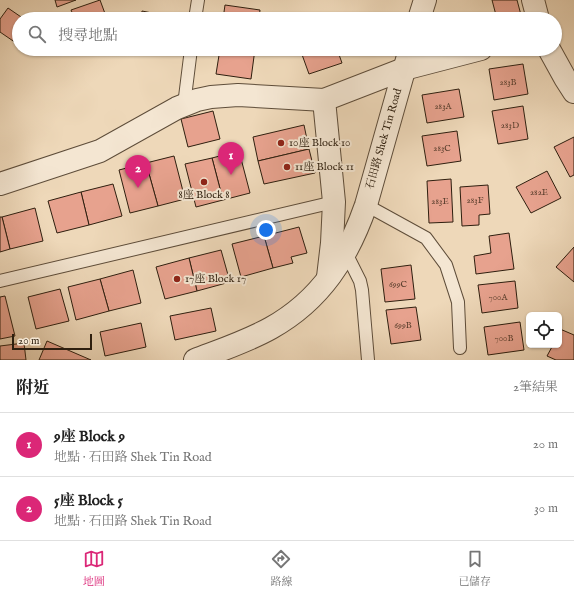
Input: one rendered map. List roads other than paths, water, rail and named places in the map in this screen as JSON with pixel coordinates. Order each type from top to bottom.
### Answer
[{"type":"street","points":[[421,12],[425,0]]},
{"type":"street","points":[[533,0],[536,12]]},
{"type":"street","name":"石田路 Shek Tin Road","points":[[195,360],[271,328],[302,307],[328,280],[346,253],[358,230],[408,56]]},
{"type":"street","points":[[0,184],[100,151],[177,108],[197,100],[211,97],[238,95],[324,100],[404,69],[454,56]]},
{"type":"street","points":[[554,56],[574,92]]},
{"type":"street","points":[[324,100],[334,202],[328,280]]},
{"type":"lane","points":[[196,12],[198,0]]},
{"type":"lane","points":[[184,105],[190,56]]},
{"type":"lane","points":[[0,281],[334,202]]},
{"type":"lane","points":[[366,205],[426,238],[446,266],[458,302],[460,348]]},
{"type":"lane","points":[[346,253],[360,281],[362,290],[368,360]]},
{"type":"place","name":"10座 Block 10","points":[[281,143]]},
{"type":"place","name":"11座 Block 11","points":[[287,167]]},
{"type":"place","name":"9座 Block 9","points":[[231,175]]},
{"type":"place","name":"8座 Block 8","points":[[204,182]]},
{"type":"place","name":"5座 Block 5","points":[[138,188]]},
{"type":"place","name":"17座 Block 17","points":[[177,279]]}]
